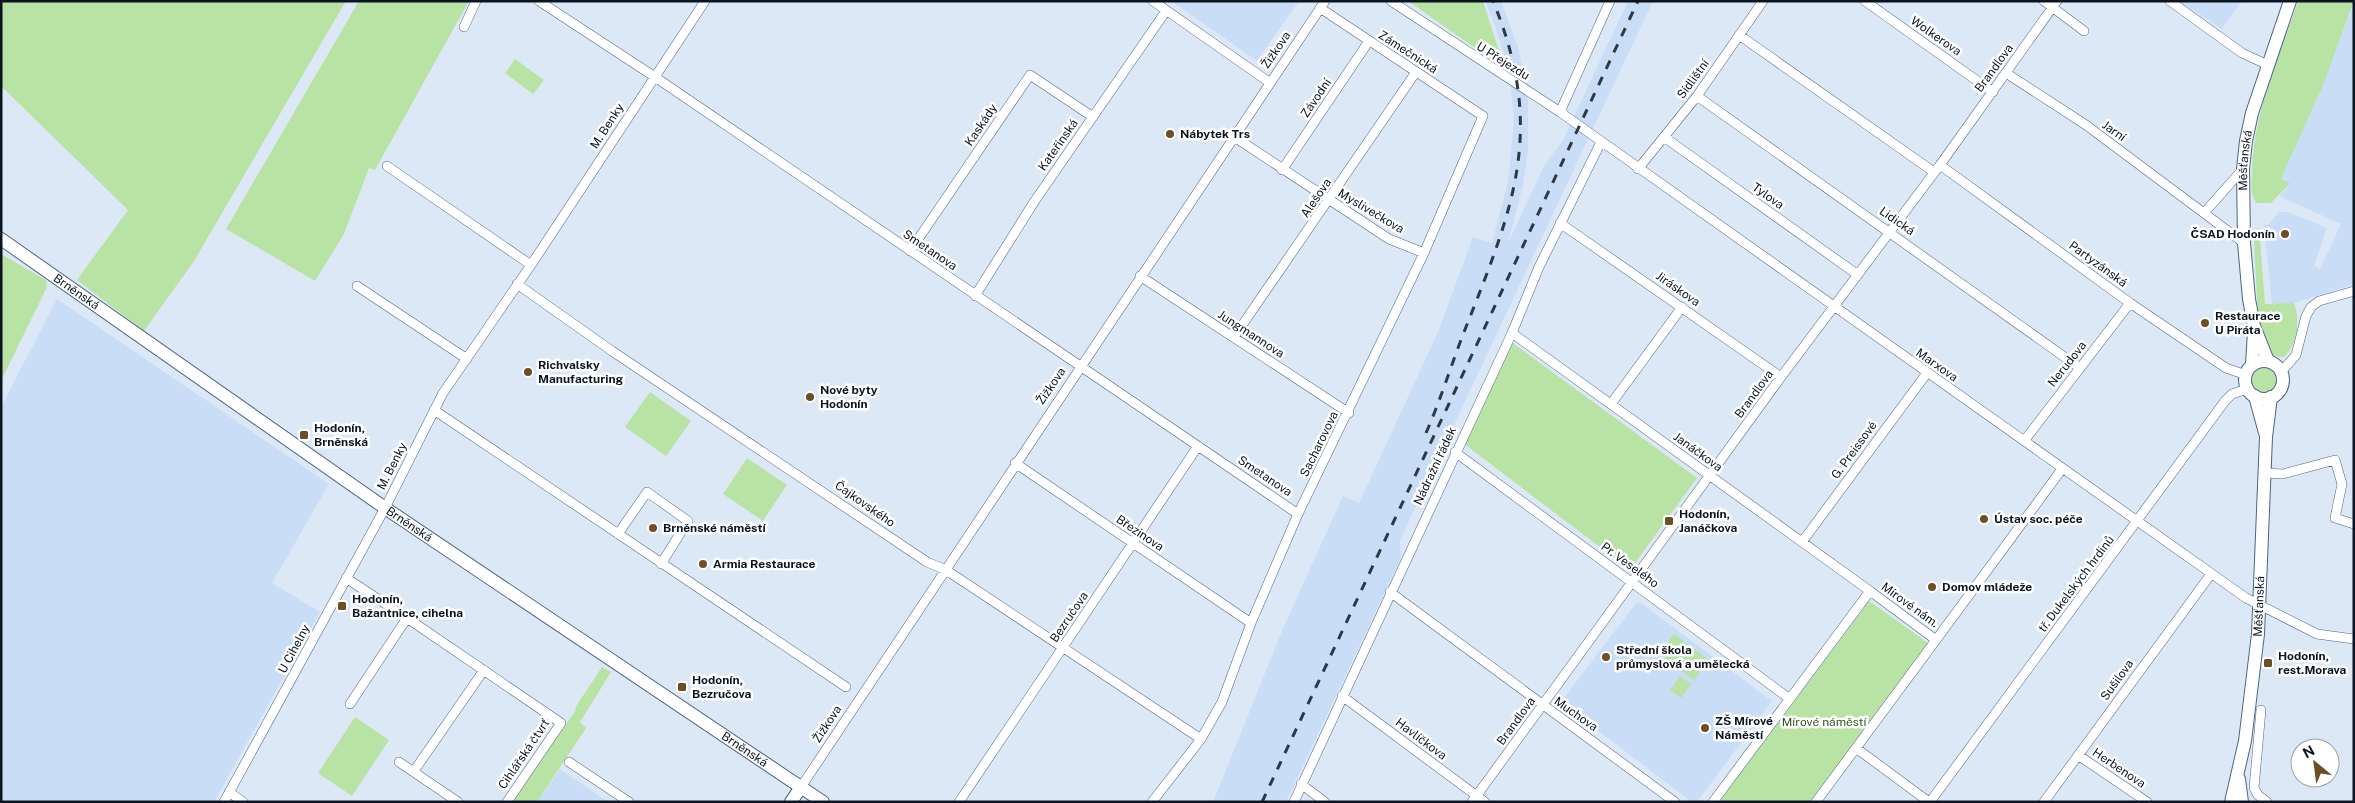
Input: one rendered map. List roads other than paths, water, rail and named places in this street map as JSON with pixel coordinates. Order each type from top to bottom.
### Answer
[{"type":"main road","name":"Měšťanská","points":[[2266,437],[2251,392],[2249,370],[2254,326],[2244,243],[2243,169],[2252,113],[2290,1]]},
{"type":"main road","name":"Brněnská","points":[[1,239],[385,508],[822,802]]},
{"type":"main road","name":"Měšťanská","points":[[2231,802],[2238,776],[2250,702],[2260,604],[2266,437],[2272,397],[2280,388],[2283,380],[2281,372],[2276,365],[2268,361],[2254,326]]},
{"type":"main road","points":[[2249,370],[2268,361]]},
{"type":"main road","points":[[2251,392],[2272,397]]},
{"type":"main road","name":"Měšťanská","points":[[2238,776],[2242,802]]},
{"type":"main road","points":[[791,802],[801,787]]},
{"type":"street","points":[[464,27],[476,1]]},
{"type":"street","name":"M. Benky","points":[[385,508],[434,410],[705,1]]},
{"type":"street","points":[[1153,1],[1269,82]]},
{"type":"street","name":"U Přejezdu","points":[[1391,1],[1560,112],[1601,142]]},
{"type":"street","points":[[1560,112],[1610,1]]},
{"type":"street","name":"Sídlištní","points":[[1638,169],[1697,96],[1763,1]]},
{"type":"street","name":"Wolkerova","points":[[1865,1],[1993,92]]},
{"type":"street","points":[[2044,1],[2055,4],[2084,31]]},
{"type":"street","points":[[2170,1],[2242,53],[2268,65]]},
{"type":"street","name":"Smetanova","points":[[543,4],[654,77],[1298,514]]},
{"type":"street","name":"Brandlova","points":[[1475,799],[1781,377],[1937,169],[2055,4]]},
{"type":"street","name":"Zámečnická","points":[[1322,5],[1370,41],[1483,116]]},
{"type":"street","name":"Žižkova","points":[[801,787],[1015,463],[1322,5]]},
{"type":"street","name":"Kateřinská","points":[[975,296],[1020,222],[1166,11]]},
{"type":"street","name":"Partyzánská","points":[[1739,36],[1937,169],[2226,368],[2249,370]]},
{"type":"street","name":"Závodní","points":[[1282,170],[1370,41]]},
{"type":"street","name":"Alešova","points":[[1234,337],[1416,72]]},
{"type":"street","name":"Jarní","points":[[2006,74],[2086,125],[2244,243]]},
{"type":"street","name":"Kaskády","points":[[910,251],[1030,76],[1093,117]]},
{"type":"street","name":"Lidická","points":[[1697,96],[2080,368]]},
{"type":"street","name":"Sacharovova","points":[[1152,802],[1202,738],[1222,702],[1251,623],[1298,514],[1424,253],[1483,116]]},
{"type":"street","name":"Myslivečkova","points":[[1233,136],[1389,239],[1424,253]]},
{"type":"street","name":"Tylova","points":[[1664,136],[1858,275]]},
{"type":"street","name":"Marxova","points":[[1601,142],[2024,441],[2062,470],[2246,598],[2317,634],[2354,639]]},
{"type":"street","name":"Nádražní řádek","points":[[1294,802],[1455,452],[1512,333],[1539,267],[1601,142]]},
{"type":"street","points":[[387,166],[531,265]]},
{"type":"street","points":[[2204,213],[2243,169]]},
{"type":"street","name":"Jiráskova","points":[[1560,223],[1781,377]]},
{"type":"street","name":"Jungmannova","points":[[1140,276],[1348,413]]},
{"type":"street","name":"Čajkovského","points":[[517,284],[612,351],[928,562],[946,570],[1202,738]]},
{"type":"street","points":[[357,286],[467,359]]},
{"type":"street","points":[[2281,372],[2296,355],[2308,311],[2319,301],[2354,291]]},
{"type":"street","name":"Nerudova","points":[[2024,441],[2130,303]]},
{"type":"street","points":[[1611,404],[1682,307]]},
{"type":"street","name":"Janáčkova","points":[[1512,333],[1870,591]]},
{"type":"street","name":"G. Preissové","points":[[1802,542],[1926,373]]},
{"type":"street","name":"tř. Dukelských hrdinů","points":[[1930,802],[2225,402],[2232,394],[2251,392]]},
{"type":"street","points":[[434,410],[661,564],[846,686]]},
{"type":"street","name":"Bezručova","points":[[959,802],[1198,446]]},
{"type":"street","name":"Pr. Veselého","points":[[1455,452],[1790,699]]},
{"type":"street","points":[[2266,474],[2283,474],[2335,460],[2342,484],[2335,518],[2354,524]]},
{"type":"street","name":"Březinova","points":[[1015,463],[1251,623]]},
{"type":"street","points":[[1936,640],[2062,470]]},
{"type":"street","points":[[618,534],[646,492],[688,521],[661,564]]},
{"type":"street","name":"U Cihelny","points":[[224,802],[385,508]]},
{"type":"street","name":"Sušilova","points":[[2044,802],[2211,574]]},
{"type":"street","name":"Cihlářská čtvrť","points":[[346,578],[561,723],[507,802]]},
{"type":"street","name":"Mírové nám.","points":[[1713,802],[1870,591],[1936,640],[1816,802]]},
{"type":"street","name":"Muchova","points":[[1390,592],[1542,706],[1676,802]]},
{"type":"street","points":[[350,704],[407,618]]},
{"type":"street","points":[[414,771],[484,670]]},
{"type":"street","name":"Havlíčkova","points":[[1342,696],[1475,799],[1485,802]]},
{"type":"street","points":[[2261,710],[2254,788],[2258,795],[2267,802]]},
{"type":"street","points":[[1856,748],[1930,802]]},
{"type":"street","name":"Herbenova","points":[[2078,755],[2147,802]]},
{"type":"street","points":[[399,762],[458,802]]},
{"type":"street","points":[[569,762],[629,802]]},
{"type":"street","points":[[1302,784],[1325,802]]},
{"type":"street","points":[[229,792],[243,802]]},
{"type":"railway","points":[[1426,433],[1498,243],[1510,204],[1517,167],[1520,128],[1518,89],[1509,47],[1493,1]]},
{"type":"railway","points":[[1262,802],[1638,1]]},
{"type":"place","name":"Nábytek Trs","points":[[1170,134]]},
{"type":"place","name":"ČSAD Hodonín","points":[[2285,234]]},
{"type":"place","name":"Restaurace U Piráta","points":[[2205,323]]},
{"type":"place","name":"Richvalsky Manufacturing","points":[[528,372]]},
{"type":"place","name":"Nové byty Hodonín","points":[[810,397]]},
{"type":"place","name":"Hodonín, Brněnská","points":[[304,435]]},
{"type":"place","name":"Ústav soc. péče","points":[[1984,519]]},
{"type":"place","name":"Hodonín, Janáčkova","points":[[1669,521]]},
{"type":"place","name":"Brněnské náměstí","points":[[653,528]]},
{"type":"place","name":"Armia Restaurace","points":[[703,564]]},
{"type":"place","name":"Domov mládeže","points":[[1932,587]]},
{"type":"place","name":"Hodonín, Bažantnice, cihelna","points":[[342,606]]},
{"type":"place","name":"Střední škola průmyslová a umělecká","points":[[1606,657]]},
{"type":"place","name":"Hodonín, rest.Morava","points":[[2268,663]]},
{"type":"place","name":"Hodonín, Bezručova","points":[[682,687]]},
{"type":"place","name":"ZŠ Mírové Náměstí","points":[[1705,728]]},
{"type":"park label","name":"Mírové náměstí","points":[[1824,722]]}]
